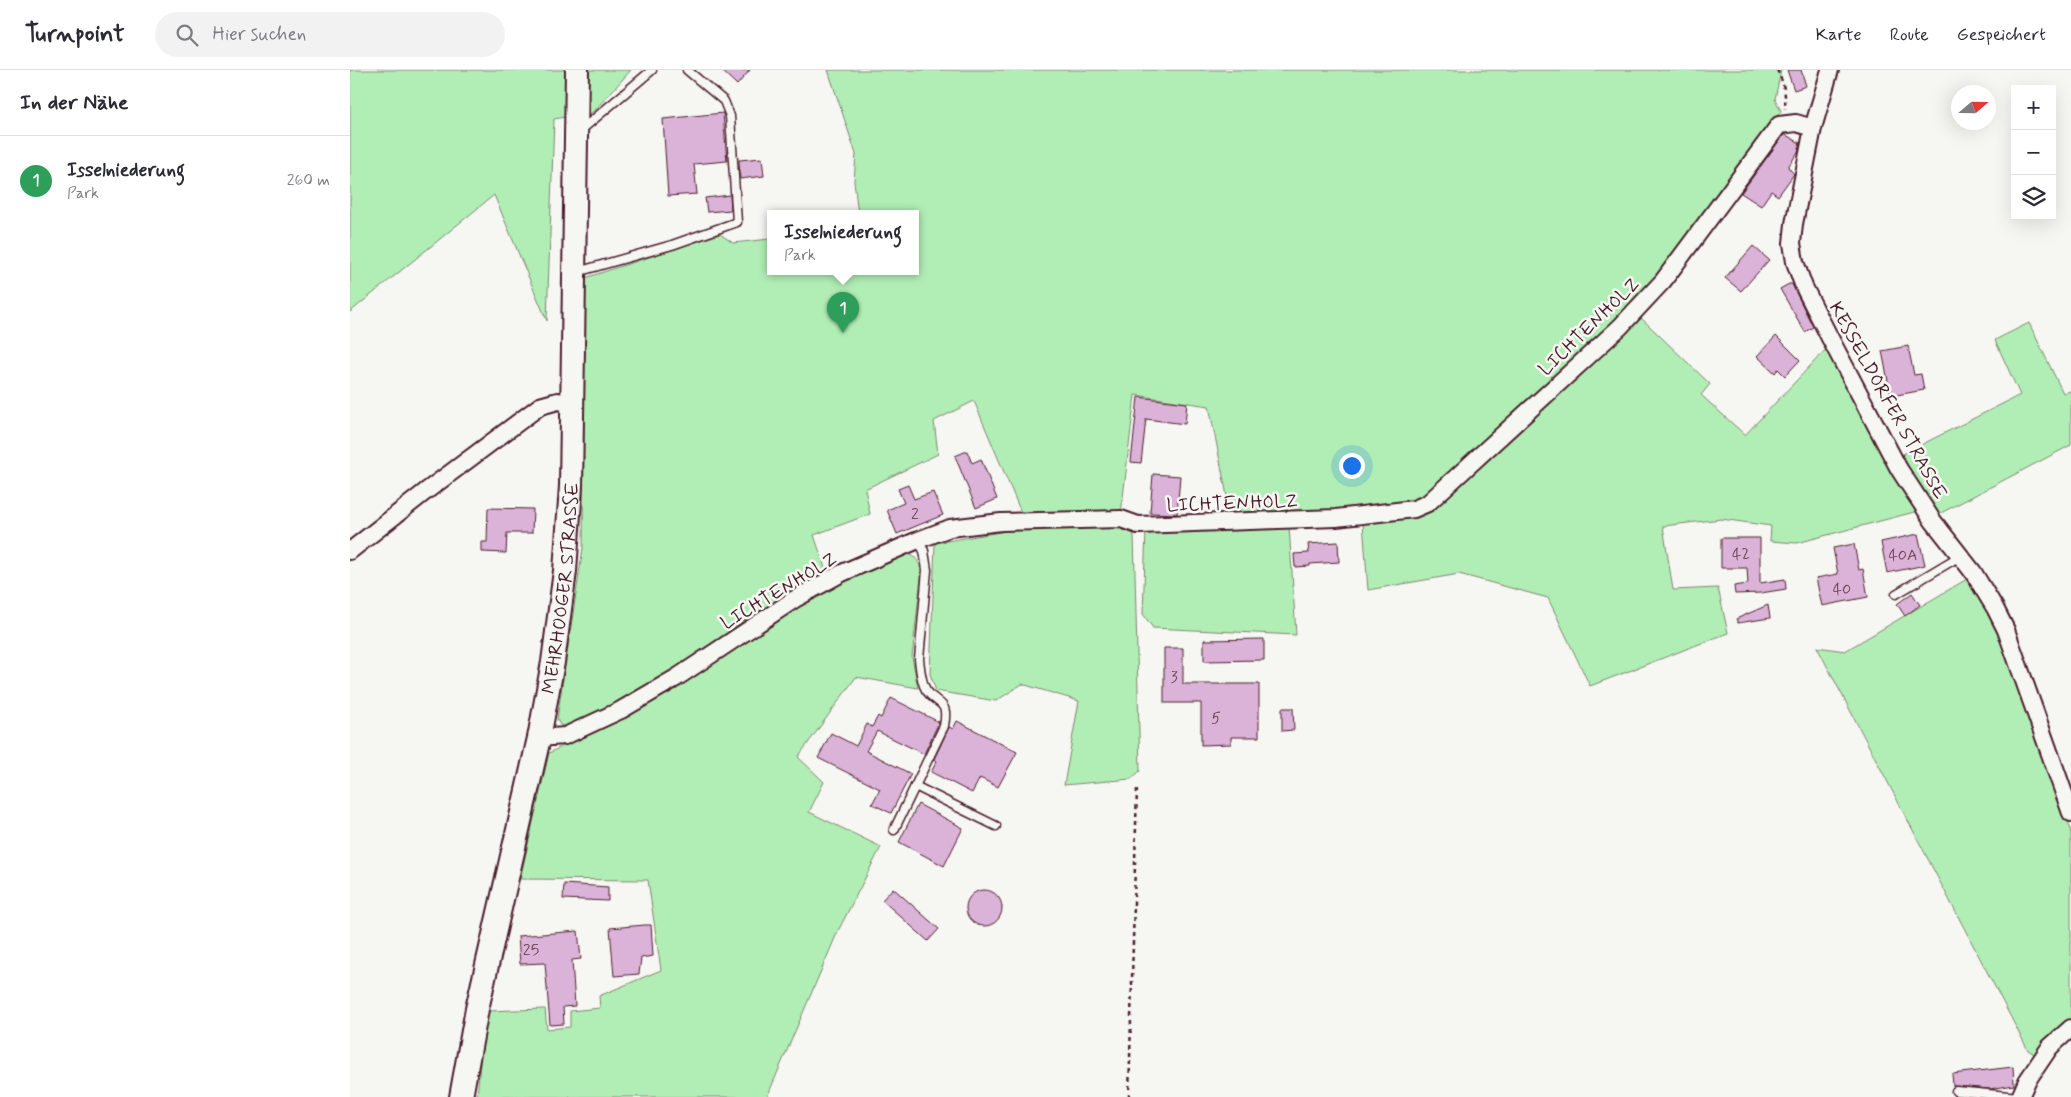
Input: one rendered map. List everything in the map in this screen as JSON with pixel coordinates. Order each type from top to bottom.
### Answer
[{"type":"main road","name":"MEHRHOOGER STRASSE","points":[[461,1097],[478,1009],[540,738],[553,662],[564,571],[571,486],[577,70]]},
{"type":"street","name":"KESSELDORFER STRASSE","points":[[1830,70],[1813,128],[1794,224],[1792,243],[1794,262],[1804,287],[1831,340],[1899,468],[1933,521],[1960,556],[1995,608],[2006,630],[2071,813]]},
{"type":"street","points":[[1784,125],[1796,122],[1813,128]]},
{"type":"street","name":"LICHTENHOLZ","points":[[540,738],[565,736],[621,710],[676,678],[795,599],[842,573],[950,528],[1001,522],[1121,519],[1138,525],[1336,518],[1414,509],[1428,503],[1620,327],[1662,281],[1779,126],[1784,125]]},
{"type":"street","points":[[350,551],[540,406],[558,401],[573,404]]},
{"type":"street","points":[[2020,1097],[2027,1082],[2050,1047],[2071,1028]]},
{"type":"lane","points":[[576,134],[652,70]]},
{"type":"lane","points":[[574,272],[672,245],[737,222],[730,116],[724,101],[687,70]]},
{"type":"lane","points":[[894,830],[944,726],[946,712],[944,707],[926,690],[921,673],[919,659],[927,570],[924,551],[918,540]]},
{"type":"lane","points":[[1896,594],[1960,556]]},
{"type":"lane","points":[[915,786],[996,826]]},
{"type":"lane","points":[[1956,1091],[2020,1097]]},
{"type":"path","points":[[1777,70],[1783,82],[1786,97],[1784,125]]},
{"type":"path","points":[[1129,1097],[1137,786]]},
{"type":"green space","points":[[350,70],[631,70],[594,111],[586,116],[586,113],[554,119],[547,321],[494,195],[350,312]]},
{"type":"green space","points":[[828,70],[1781,70],[1775,99],[1781,111],[1642,295],[1565,370],[1420,500],[1315,515],[1231,516],[1209,406],[1135,395],[1121,514],[1023,517],[974,401],[934,421],[938,454],[865,489],[870,514],[814,535],[827,574],[654,684],[586,721],[568,727],[560,725],[557,719],[583,548],[585,278],[720,234],[733,243],[767,239],[767,275],[919,275],[919,210],[858,210],[854,181],[856,154]]},
{"type":"green space","points":[[1640,317],[1710,384],[1701,395],[1745,435],[1830,345],[1918,511],[1797,543],[1770,541],[1771,526],[1721,519],[1663,526],[1673,590],[1718,588],[1728,633],[1590,686],[1548,598],[1459,574],[1368,590],[1363,522],[1421,516]]},
{"type":"green space","points":[[2029,323],[2063,393],[2071,391],[2071,445],[1937,515],[1901,455],[2020,395],[1995,340]]},
{"type":"green space","points":[[1125,525],[1134,535],[1140,771],[1131,779],[1064,785],[1079,701],[1022,684],[996,701],[936,691],[930,674],[935,543],[1018,529]]},
{"type":"green space","points":[[1289,526],[1296,635],[1153,628],[1143,614],[1146,529]]},
{"type":"green space","points":[[903,552],[918,561],[921,572],[912,657],[918,688],[856,677],[798,757],[824,782],[809,812],[881,847],[838,931],[767,1097],[477,1097],[487,1011],[545,1009],[547,1029],[570,1027],[570,1011],[600,1008],[599,996],[661,970],[648,880],[520,879],[549,753],[600,728],[794,605]]},
{"type":"green space","points":[[1967,579],[1985,600],[2001,631],[2071,830],[2071,1020],[2037,1056],[2028,1050],[1817,647],[1845,651]]},
{"type":"building","points":[[721,70],[750,70],[737,85]]},
{"type":"building","points":[[1787,70],[1801,70],[1806,86],[1794,90]]},
{"type":"building","points":[[723,113],[727,161],[694,164],[697,194],[668,196],[663,119]]},
{"type":"building","points":[[1784,134],[1800,143],[1798,152],[1788,167],[1794,174],[1778,196],[1771,191],[1761,206],[1741,193]]},
{"type":"building","points":[[762,158],[764,176],[740,179],[739,160]]},
{"type":"building","points":[[730,195],[731,210],[707,212],[705,198]]},
{"type":"building","points":[[1753,246],[1769,260],[1741,291],[1725,278]]},
{"type":"building","points":[[1792,284],[1813,327],[1805,332],[1780,289]]},
{"type":"building","points":[[1776,336],[1800,360],[1785,376],[1778,369],[1775,373],[1757,356]]},
{"type":"building","points":[[1908,346],[1914,375],[1921,374],[1924,390],[1891,396],[1882,351]]},
{"type":"building","points":[[1138,397],[1187,403],[1185,424],[1146,419],[1141,463],[1131,462]]},
{"type":"building","points":[[967,451],[972,463],[981,459],[997,499],[976,508],[955,456]]},
{"type":"building","points":[[1153,474],[1180,476],[1177,514],[1150,513]]},
{"type":"building","points":[[908,485],[914,499],[933,492],[943,515],[897,534],[887,510],[904,503],[898,489]]},
{"type":"building","points":[[488,508],[533,509],[532,533],[507,533],[506,553],[482,552],[482,542],[487,542]]},
{"type":"building","points":[[1918,534],[1925,565],[1887,573],[1881,542]]},
{"type":"building","points":[[1721,538],[1760,538],[1760,583],[1785,579],[1786,589],[1761,593],[1735,594],[1734,586],[1748,584],[1747,568],[1721,568]]},
{"type":"building","points":[[1338,542],[1339,562],[1295,567],[1294,554],[1309,553],[1308,544]]},
{"type":"building","points":[[1854,544],[1859,570],[1863,569],[1868,597],[1822,606],[1816,578],[1838,574],[1833,548]]},
{"type":"building","points":[[1912,593],[1920,605],[1905,616],[1897,604]]},
{"type":"building","points":[[1768,605],[1770,618],[1738,623],[1736,619]]},
{"type":"building","points":[[1264,639],[1264,660],[1204,661],[1204,640]]},
{"type":"building","points":[[1164,648],[1183,648],[1183,684],[1259,684],[1259,737],[1231,737],[1231,744],[1201,745],[1201,703],[1164,703]]},
{"type":"building","points":[[891,698],[939,722],[924,754],[877,731],[866,751],[911,774],[891,813],[872,804],[880,789],[818,758],[831,733],[856,746],[867,724],[872,727],[878,716],[881,718]]},
{"type":"building","points":[[1282,708],[1293,708],[1294,730],[1282,731]]},
{"type":"building","points":[[957,721],[1017,752],[998,787],[980,778],[972,793],[931,772],[937,761],[934,759],[949,727],[953,729]]},
{"type":"building","points":[[918,804],[963,828],[944,866],[899,842]]},
{"type":"building","points":[[564,884],[608,887],[608,901],[563,899]]},
{"type":"building","points":[[893,888],[939,929],[928,941],[882,900]]},
{"type":"building","points":[[984,890],[991,891],[997,895],[1001,901],[1001,915],[997,921],[991,925],[984,926],[977,925],[971,921],[967,915],[966,908],[967,901],[971,895],[977,891]]},
{"type":"building","points":[[651,925],[653,956],[641,958],[639,974],[614,976],[610,928]]},
{"type":"building","points":[[578,931],[581,959],[572,960],[575,1006],[563,1007],[564,1024],[550,1025],[545,963],[520,964],[518,936]]},
{"type":"building","points":[[2013,1067],[2014,1085],[1990,1089],[1953,1086],[1952,1074]]},
{"type":"place","name":"Isselniederung","points":[[843,333]]}]
